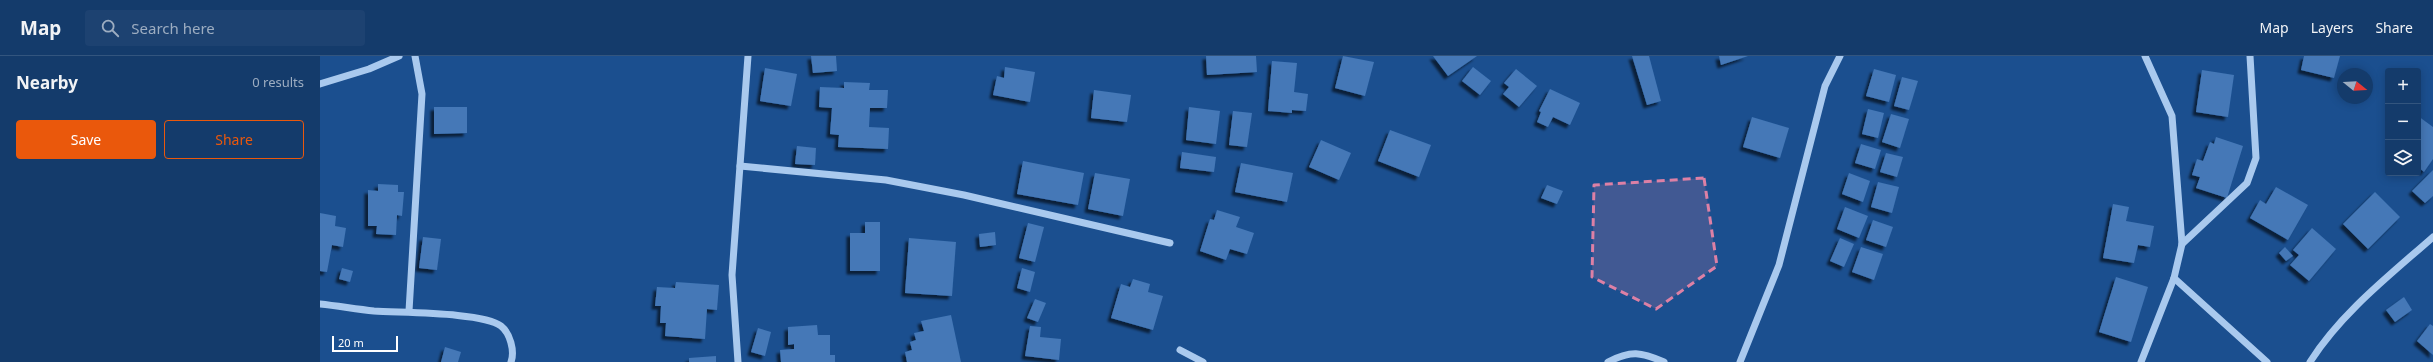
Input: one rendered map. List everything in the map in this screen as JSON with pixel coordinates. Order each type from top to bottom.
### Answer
[{"type":"street","points":[[320,84],[369,70],[399,56]]},
{"type":"street","points":[[409,311],[422,94],[415,56]]},
{"type":"street","points":[[738,362],[732,275],[748,56]]},
{"type":"street","points":[[1740,362],[1779,265],[1826,86],[1840,56]]},
{"type":"street","points":[[2140,362],[2174,278],[2182,244],[2172,116],[2145,56]]},
{"type":"street","points":[[2182,244],[2248,183],[2253,171],[2256,158],[2250,56]]},
{"type":"street","points":[[740,166],[886,180],[964,195],[1170,243]]},
{"type":"street","points":[[2310,362],[2321,345],[2366,298],[2433,237]]},
{"type":"street","points":[[2174,278],[2267,362]]},
{"type":"street","points":[[320,304],[376,311],[409,311],[473,318],[500,325],[508,334],[512,362]]},
{"type":"street","points":[[1180,350],[1204,362]]},
{"type":"street","points":[[1608,362],[1624,353],[1644,354],[1664,362]]},
{"type":"highlighted area","points":[[1704,178],[1717,266],[1656,309],[1592,277],[1594,185]]},
{"type":"building","points":[[811,56],[836,56],[837,71],[813,73]]},
{"type":"building","points":[[1206,56],[1256,56],[1257,72],[1207,75]]},
{"type":"building","points":[[1343,56],[1374,62],[1365,96],[1335,88]]},
{"type":"building","points":[[1433,56],[1477,56],[1448,76]]},
{"type":"building","points":[[1632,56],[1649,56],[1661,101],[1647,105]]},
{"type":"building","points":[[1719,56],[1748,56],[1721,65]]},
{"type":"building","points":[[2304,56],[2340,56],[2334,78],[2301,70]]},
{"type":"building","points":[[1272,61],[1297,63],[1294,92],[1308,94],[1306,111],[1292,110],[1292,113],[1268,111]]},
{"type":"building","points":[[1005,67],[1035,72],[1030,102],[993,95],[997,76],[1004,78]]},
{"type":"building","points":[[1473,67],[1491,81],[1480,95],[1462,81]]},
{"type":"building","points":[[765,68],[797,74],[791,106],[760,101]]},
{"type":"building","points":[[1516,69],[1537,86],[1519,107],[1503,94],[1509,87],[1504,83]]},
{"type":"building","points":[[1874,69],[1896,75],[1889,102],[1866,96]]},
{"type":"building","points":[[2202,70],[2234,75],[2228,117],[2196,112]]},
{"type":"building","points":[[1902,77],[1918,81],[1909,110],[1894,106]]},
{"type":"building","points":[[844,82],[870,83],[869,90],[888,90],[887,108],[870,108],[869,127],[889,128],[888,149],[838,147],[839,135],[830,134],[832,108],[819,107],[820,87],[844,88]]},
{"type":"building","points":[[1550,89],[1580,103],[1570,125],[1553,117],[1548,127],[1537,122],[1541,112],[1539,111]]},
{"type":"building","points":[[1094,90],[1131,95],[1127,122],[1091,118]]},
{"type":"building","points":[[434,107],[467,107],[467,133],[434,134]]},
{"type":"building","points":[[1189,107],[1220,111],[1216,144],[1186,140]]},
{"type":"building","points":[[1868,109],[1884,113],[1878,138],[1862,134]]},
{"type":"building","points":[[1233,111],[1252,113],[1247,147],[1229,145]]},
{"type":"building","points":[[1891,114],[1909,119],[1900,148],[1882,142]]},
{"type":"building","points":[[1752,117],[1789,128],[1780,158],[1743,147]]},
{"type":"building","points":[[2421,118],[2433,127],[2433,159],[2424,172],[2421,170]]},
{"type":"building","points":[[1390,130],[1431,145],[1419,177],[1378,161]]},
{"type":"building","points":[[2216,137],[2243,146],[2227,198],[2196,188],[2200,177],[2192,175],[2197,159],[2203,161],[2210,142],[2214,144]]},
{"type":"building","points":[[1321,140],[1351,153],[1339,180],[1309,167]]},
{"type":"building","points":[[1861,144],[1881,150],[1875,169],[1855,163]]},
{"type":"building","points":[[797,146],[816,148],[815,165],[795,164]]},
{"type":"building","points":[[1182,152],[1216,157],[1214,172],[1180,168]]},
{"type":"building","points":[[1886,153],[1903,157],[1897,177],[1880,172]]},
{"type":"building","points":[[1023,161],[1084,173],[1078,205],[1017,194]]},
{"type":"building","points":[[1241,163],[1293,173],[1287,202],[1235,192]]},
{"type":"building","points":[[2433,170],[2433,196],[2425,203],[2412,191]]},
{"type":"building","points":[[1095,173],[1130,179],[1123,216],[1088,209]]},
{"type":"building","points":[[1849,173],[1870,181],[1863,202],[1842,194]]},
{"type":"building","points":[[1878,182],[1899,187],[1892,213],[1871,207]]},
{"type":"building","points":[[378,184],[398,185],[398,192],[404,192],[402,216],[397,215],[396,235],[376,234],[377,226],[368,226],[368,190],[378,191]]},
{"type":"building","points":[[1547,185],[1563,191],[1557,204],[1541,198]]},
{"type":"building","points":[[2276,187],[2308,205],[2288,240],[2250,218],[2260,200],[2266,204]]},
{"type":"building","points":[[2375,192],[2400,217],[2368,249],[2343,224]]},
{"type":"building","points":[[2113,204],[2129,207],[2126,221],[2154,226],[2150,247],[2138,245],[2134,263],[2103,258]]},
{"type":"building","points":[[1845,207],[1868,216],[1859,238],[1837,229]]},
{"type":"building","points":[[1217,210],[1240,217],[1236,227],[1254,233],[1247,254],[1230,249],[1226,260],[1200,251],[1210,219],[1214,220]]},
{"type":"building","points":[[320,213],[336,216],[335,226],[346,228],[343,247],[332,245],[327,272],[320,271]]},
{"type":"building","points":[[1873,220],[1893,227],[1886,247],[1866,240]]},
{"type":"building","points":[[865,222],[880,222],[880,271],[850,271],[850,233],[865,233]]},
{"type":"building","points":[[1028,223],[1044,227],[1035,262],[1019,258]]},
{"type":"building","points":[[2312,228],[2336,249],[2309,281],[2290,265],[2299,255],[2293,250]]},
{"type":"building","points":[[995,232],[996,245],[980,247],[979,234]]},
{"type":"building","points":[[423,237],[441,239],[437,270],[419,268]]},
{"type":"building","points":[[909,238],[956,242],[952,296],[905,293]]},
{"type":"building","points":[[1840,238],[1854,244],[1844,267],[1830,261]]},
{"type":"building","points":[[1861,247],[1883,254],[1874,280],[1852,272]]},
{"type":"building","points":[[2285,247],[2293,256],[2286,261],[2279,253]]},
{"type":"building","points":[[342,268],[353,271],[350,282],[339,279]]},
{"type":"building","points":[[1022,268],[1035,272],[1030,292],[1017,288]]},
{"type":"building","points":[[2116,277],[2148,287],[2131,342],[2099,332]]},
{"type":"building","points":[[1133,279],[1150,284],[1148,292],[1163,296],[1153,330],[1111,318],[1121,284],[1130,287]]},
{"type":"building","points":[[676,282],[719,285],[717,310],[707,309],[705,339],[665,336],[666,323],[660,323],[661,306],[655,306],[657,287],[675,288]]},
{"type":"building","points":[[2404,297],[2412,310],[2395,322],[2386,310]]},
{"type":"building","points":[[1035,299],[1046,303],[1038,322],[1027,318]]},
{"type":"building","points":[[951,315],[961,362],[907,362],[905,352],[912,350],[910,342],[916,340],[914,333],[924,331],[921,321]]},
{"type":"building","points":[[2430,324],[2433,326],[2433,355],[2417,341]]},
{"type":"building","points":[[817,325],[818,335],[830,335],[830,355],[835,355],[835,362],[781,362],[780,350],[794,349],[794,344],[788,345],[788,327]]},
{"type":"building","points":[[1030,326],[1041,327],[1040,337],[1061,339],[1059,360],[1025,356]]},
{"type":"building","points":[[758,328],[771,332],[765,356],[751,352]]},
{"type":"building","points":[[445,347],[461,352],[458,362],[441,362]]},
{"type":"building","points":[[716,356],[716,362],[689,362],[689,358]]}]
